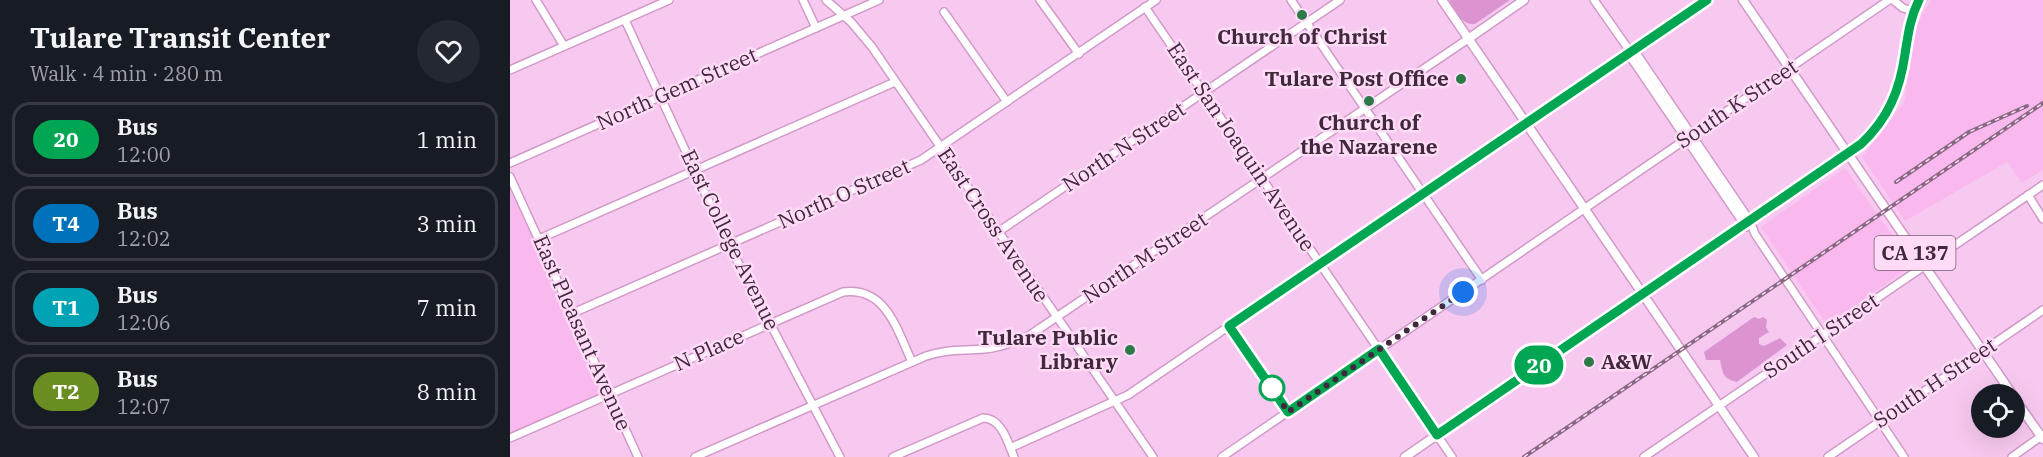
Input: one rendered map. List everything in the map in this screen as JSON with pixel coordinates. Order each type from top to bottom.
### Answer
[{"type":"main road","points":[[1442,0],[1754,457]]},
{"type":"main road","points":[[1468,39],[1524,0]]},
{"type":"main road","name":"CA 137","points":[[1743,0],[2005,384]]},
{"type":"main road","points":[[1405,457],[1848,154],[1873,133],[1888,113],[1902,74],[1913,11],[1919,0]]},
{"type":"main road","name":"CA 137","points":[[2025,413],[2042,437]]},
{"type":"street","points":[[536,0],[564,46]]},
{"type":"street","points":[[510,70],[669,0]]},
{"type":"street","points":[[803,0],[816,28]]},
{"type":"street","name":"East Cross Avenue","points":[[826,0],[867,41],[1152,457]]},
{"type":"street","name":"North Gem Street","points":[[510,163],[879,0]]},
{"type":"street","points":[[1040,0],[1079,54]]},
{"type":"street","name":"North O Street","points":[[573,313],[909,166],[1079,54],[1156,0]]},
{"type":"street","points":[[1291,0],[1482,280]]},
{"type":"street","name":"North N Street","points":[[998,232],[1340,0]]},
{"type":"street","points":[[1594,0],[1755,234],[1904,457]]},
{"type":"street","points":[[1010,448],[1128,395],[1630,50],[1707,0]]},
{"type":"street","points":[[1891,0],[1913,11]]},
{"type":"street","name":"South K Street","points":[[1222,457],[1891,0]]},
{"type":"street","name":"East San Joaquin Avenue","points":[[1145,8],[1452,457]]},
{"type":"street","points":[[944,12],[1007,102]]},
{"type":"street","name":"East College Avenue","points":[[625,20],[729,245],[840,457]]},
{"type":"street","name":"North M Street","points":[[695,457],[912,362],[943,351],[982,350],[1026,337],[1468,39]]},
{"type":"street","points":[[539,238],[895,82]]},
{"type":"street","name":"East Pleasant Avenue","points":[[510,177],[638,457]]},
{"type":"street","name":"South I Street","points":[[1644,457],[2043,185]]},
{"type":"street","points":[[2028,195],[2043,219]]},
{"type":"street","name":"N Place","points":[[510,438],[770,322],[843,292],[864,292],[886,309],[912,362]]},
{"type":"street","name":"South H Street","points":[[1828,457],[2043,310]]},
{"type":"street","points":[[893,457],[983,418],[989,418],[998,425],[1014,457]]},
{"type":"street","points":[[2012,457],[2042,437]]},
{"type":"shaded area","points":[[1449,0],[1510,0],[1475,24],[1470,24],[1456,13]]},
{"type":"shaded area","points":[[1931,0],[2043,0],[2043,170],[2022,183],[2007,162],[1905,221],[1862,157],[1904,103],[1915,28]]},
{"type":"shaded area","points":[[1845,168],[1913,265],[1827,325],[1761,227]]},
{"type":"shaded area","points":[[510,189],[602,392],[510,434]]},
{"type":"shaded area","points":[[1754,317],[1759,319],[1763,317],[1767,320],[1766,327],[1769,332],[1759,338],[1759,344],[1764,346],[1780,338],[1787,345],[1737,382],[1724,375],[1720,360],[1706,360],[1704,352]]},
{"type":"railway","points":[[1524,457],[2043,103]]},
{"type":"railway","points":[[1896,182],[1969,132],[2027,106]]},
{"type":"bus line","name":"20","points":[[1707,0],[1229,326],[1288,412],[1379,349],[1437,435],[1861,144],[1873,133],[1888,113],[1899,87],[1913,11],[1919,0]]},
{"type":"place","name":"Church of Christ","points":[[1302,15]]},
{"type":"place","name":"Tulare Post Office","points":[[1461,79]]},
{"type":"place","name":"Church of the Nazarene","points":[[1369,101]]},
{"type":"place","name":"Tulare Public Library","points":[[1130,350]]},
{"type":"place","name":"A&W","points":[[1589,362]]},
{"type":"route","points":[[1272,388],[1288,412],[1463,292]]}]
